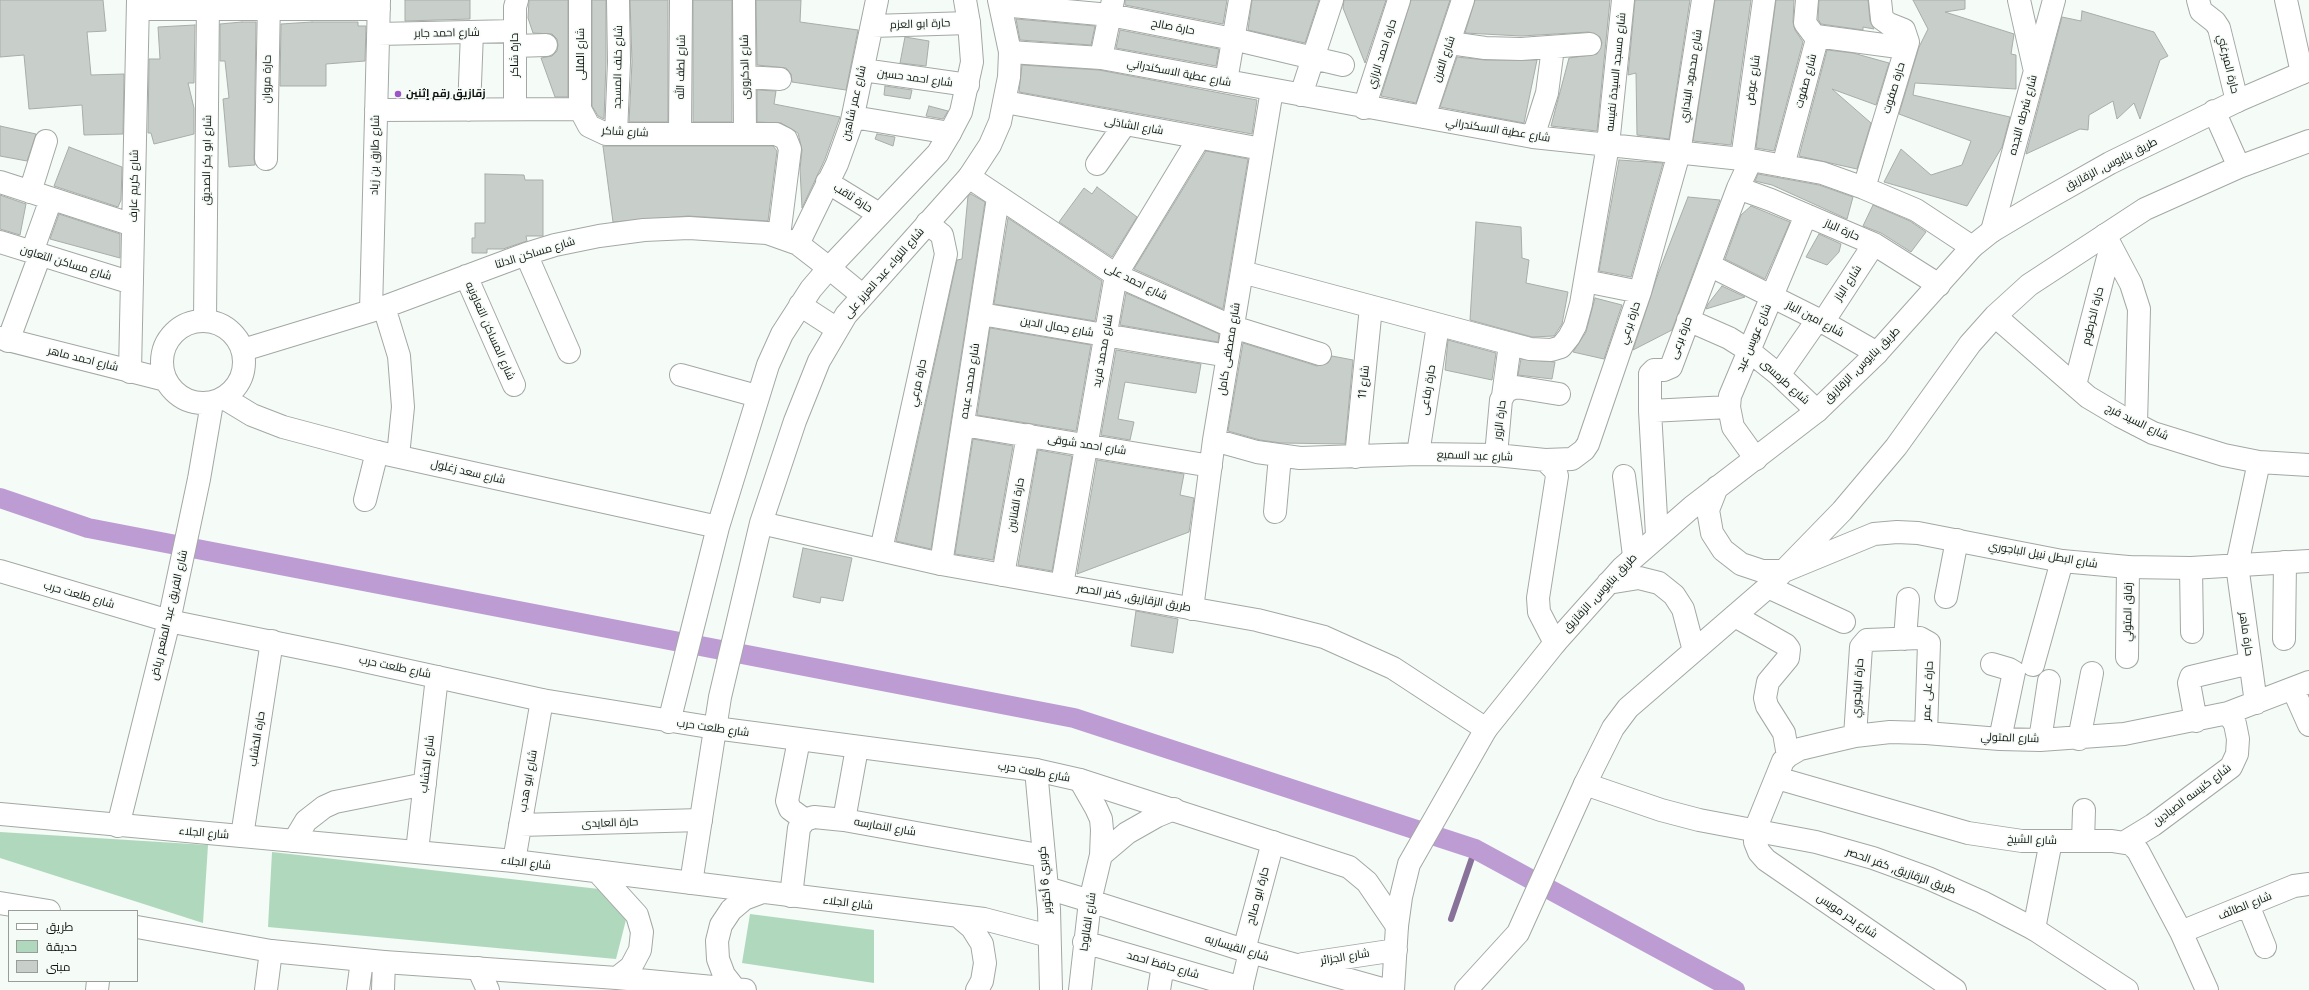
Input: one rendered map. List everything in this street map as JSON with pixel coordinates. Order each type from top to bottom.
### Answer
[{"type":"main road","name":"حارة شاكر","points":[[515,109],[515,39],[517,0]]},
{"type":"main road","name":"شارع القللى","points":[[580,0],[580,109]]},
{"type":"main road","name":"شارع خلف المسجد","points":[[616,134],[619,62],[618,0]]},
{"type":"main road","name":"شارع لطف الله","points":[[680,134],[681,0]]},
{"type":"main road","name":"شارع الدكرورى","points":[[744,0],[745,133]]},
{"type":"main road","name":"شارع عمر شاهين","points":[[788,240],[827,182],[844,145],[853,117],[877,0]]},
{"type":"main road","points":[[669,722],[718,527],[768,365],[782,334],[800,305],[829,268],[938,153],[950,133],[961,112],[972,62],[969,23],[965,0]]},
{"type":"main road","points":[[1226,82],[1240,0]]},
{"type":"main road","points":[[1301,95],[1332,0]]},
{"type":"main road","name":"حارة احمد الرازي","points":[[1364,108],[1399,0]]},
{"type":"main road","name":"شارع الفرن","points":[[1424,117],[1463,0]]},
{"type":"main road","name":"شارع مسجد السيدة نفيسه","points":[[1510,344],[1530,349],[1551,350],[1561,347],[1569,338],[1575,326],[1585,281],[1608,145],[1623,0]]},
{"type":"main road","name":"شارع محمود البنداري","points":[[1679,153],[1703,0]]},
{"type":"main road","name":"شارع عوض","points":[[1746,160],[1764,0]]},
{"type":"main road","points":[[1807,0],[1805,23],[1810,31],[1816,36],[1906,48]]},
{"type":"main road","name":"حارة صفوت","points":[[1864,188],[1908,42],[1904,30],[1889,24],[1882,19],[1880,0]]},
{"type":"main road","points":[[2019,0],[2034,70]]},
{"type":"main road","name":"شارع شرطه النجده","points":[[1992,231],[2054,0]]},
{"type":"main road","name":"حارة الميرغني","points":[[2198,0],[2201,11],[2215,22],[2219,28],[2237,100]]},
{"type":"main road","points":[[2286,0],[2306,72]]},
{"type":"main road","name":"حارة صالح","points":[[1000,2],[1112,8],[1343,65]]},
{"type":"main road","name":"شارع اللواء عبد العزيز على","points":[[691,883],[720,697],[761,523],[806,390],[819,362],[846,315],[862,295],[969,177],[990,145],[1000,122],[1005,102],[1010,52],[1000,2]]},
{"type":"main road","points":[[138,4],[379,5]]},
{"type":"main road","name":"شارع كريم عارف","points":[[130,372],[138,4]]},
{"type":"main road","name":"شارع ابو بكر الصديق","points":[[205,321],[208,5]]},
{"type":"main road","name":"حارة مروان","points":[[266,159],[269,5]]},
{"type":"main road","name":"شارع طارق بن زياد","points":[[379,5],[376,110],[378,309],[399,363],[403,407],[398,456]]},
{"type":"main road","points":[[1101,58],[1112,8]]},
{"type":"main road","name":"حارة ابو العزم","points":[[872,26],[969,23]]},
{"type":"main road","name":"شارع احمد جابر","points":[[378,34],[472,32],[546,45]]},
{"type":"main road","points":[[469,110],[472,32]]},
{"type":"main road","name":"شارع صفوت","points":[[1784,166],[1816,36]]},
{"type":"main road","points":[[1450,42],[1485,48],[1521,49],[1553,48],[1590,44]]},
{"type":"main road","points":[[1533,137],[1547,93],[1553,48]]},
{"type":"main road","name":"شارع عطية الاسكندراني","points":[[1010,52],[1101,58],[1364,108],[1424,117],[1533,137],[1746,160],[1822,173],[1864,188],[1916,210],[1972,247]]},
{"type":"main road","name":"شارع احمد حسين","points":[[863,70],[968,85]]},
{"type":"main road","name":"طريق بنايوس, الزقازيق","points":[[1393,990],[1397,926],[1401,897],[1409,864],[1481,736],[1555,644],[1608,583],[1634,556],[1657,535],[1717,487],[1756,459],[1817,411],[1877,353],[1972,247],[1992,231],[2084,177],[2214,111],[2306,72]]},
{"type":"main road","points":[[745,77],[780,79]]},
{"type":"main road","name":"شارع مصطفى كامل","points":[[1192,608],[1214,440],[1272,90]]},
{"type":"main road","name":"شارع الشاذلى","points":[[1005,102],[1262,149]]},
{"type":"main road","points":[[376,110],[580,109]]},
{"type":"main road","name":"شارع شاكر","points":[[580,109],[585,121],[594,130],[616,134],[745,133],[776,134],[786,139],[790,148],[788,240]]},
{"type":"main road","points":[[2214,111],[2239,167]]},
{"type":"main road","points":[[853,117],[950,133]]},
{"type":"main road","points":[[1097,164],[1125,124]]},
{"type":"main road","name":"شارع محمد فريد","points":[[1062,585],[1116,275],[1199,138]]},
{"type":"main road","points":[[30,192],[46,140]]},
{"type":"main road","points":[[1467,990],[1518,933],[1613,728],[1628,708],[1768,587],[1842,511],[1896,447],[1970,344],[1995,316],[2029,285],[2108,240],[2146,209],[2239,167],[2304,148]]},
{"type":"main road","name":"حارة برعي","points":[[1545,460],[1572,459],[1584,450],[1588,444],[1640,292],[1679,153]]},
{"type":"main road","name":"حارة برعى","points":[[1657,535],[1650,411],[1650,374],[1654,370],[1664,370],[1671,367],[1738,188],[1746,160]]},
{"type":"main road","name":"شارع احمد على","points":[[969,177],[998,198],[1116,275],[1233,327],[1320,354]]},
{"type":"main road","points":[[0,182],[133,225]]},
{"type":"main road","name":"حارة ثاقب","points":[[827,182],[880,214]]},
{"type":"main road","name":"حارة الباز","points":[[1738,188],[1874,244],[1939,285]]},
{"type":"main road","points":[[4,339],[36,254],[51,198]]},
{"type":"main road","name":"شارع محمد عبده","points":[[941,564],[998,198]]},
{"type":"main road","name":"شارع عويس عيد","points":[[1756,459],[1735,431],[1729,407],[1733,386],[1806,215]]},
{"type":"main road","name":"حارة مرعي","points":[[881,550],[946,254],[942,235],[927,223]]},
{"type":"main road","name":"شارع مساكن الدلتا","points":[[243,350],[378,309],[526,254],[555,245],[599,236],[644,230],[689,228],[734,230],[788,240]]},
{"type":"main road","points":[[788,240],[829,268],[862,295]]},
{"type":"main road","points":[[2108,240],[2131,284],[2139,309],[2136,424]]},
{"type":"main road","name":"حارة الخرطوم","points":[[2075,386],[2108,240]]},
{"type":"main road","name":"شارع مساكن التعاون","points":[[0,242],[132,284]]},
{"type":"main road","name":"شارع الباز","points":[[1779,375],[1874,244]]},
{"type":"main road","points":[[526,254],[569,352]]},
{"type":"main road","name":"شارع امين الباز","points":[[1709,265],[1820,320],[1877,353]]},
{"type":"main road","points":[[1242,272],[1371,308],[1510,344],[1503,396]]},
{"type":"main road","name":"شارع المساكن التعاونيه","points":[[466,276],[514,385]]},
{"type":"main road","points":[[1585,281],[1640,292]]},
{"type":"main road","points":[[800,305],[837,329]]},
{"type":"main road","name":"شارع 11","points":[[1356,457],[1371,308]]},
{"type":"main road","name":"شارع جمال الدين","points":[[981,314],[1228,356]]},
{"type":"main road","name":"شارع السيد فرج","points":[[1995,316],[2088,397],[2136,424],[2188,446],[2259,462],[2309,465]]},
{"type":"main road","name":"شارع طرمسى","points":[[1688,320],[1729,338],[1748,350],[1779,375],[1817,411]]},
{"type":"main road","points":[[205,321],[218,323],[229,329],[243,350],[245,364],[242,378],[235,390],[218,401],[198,404],[185,400],[174,391],[166,380],[162,366],[163,352],[169,339],[179,329],[191,322],[205,321]]},
{"type":"main road","name":"حارة رفاعى","points":[[1418,454],[1438,325]]},
{"type":"main road","name":"شارع احمد ماهر","points":[[4,339],[166,380]]},
{"type":"main road","points":[[681,375],[758,396]]},
{"type":"main road","name":"حارة الزور","points":[[1496,455],[1503,396],[1510,388],[1516,387],[1559,394]]},
{"type":"main road","name":"شارع سعد زغلول","points":[[218,401],[283,427],[377,452],[718,527]]},
{"type":"main road","name":"شارع الفريق عبد المنعم رياض","points":[[118,826],[168,621],[199,479],[218,401]]},
{"type":"main road","points":[[1650,411],[1729,407]]},
{"type":"main road","name":"شارع احمد شوقى","points":[[963,425],[1087,444],[1211,466]]},
{"type":"main road","name":"حارة الفنانين","points":[[1003,574],[1028,435]]},
{"type":"main road","name":"شارع عبد السميع","points":[[1214,440],[1280,456],[1300,458],[1418,454],[1496,455],[1545,460]]},
{"type":"main road","points":[[365,500],[377,452]]},
{"type":"main road","points":[[1275,512],[1280,456]]},
{"type":"main road","points":[[1545,460],[1555,470],[1557,476],[1538,598],[1539,612],[1555,644]]},
{"type":"main road","name":"حارة ماهر","points":[[2256,703],[2237,565],[2259,462]]},
{"type":"main road","points":[[1624,476],[1634,556]]},
{"type":"main road","points":[[1717,487],[1708,510],[1712,533],[1723,550],[1741,564],[1762,571],[1784,571]]},
{"type":"main road","name":"طريق الزقازيق, كفر الحصر","points":[[761,523],[941,564],[1192,608],[1287,627],[1324,637],[1359,651],[1393,668],[1481,736]]},
{"type":"main road","name":"شارع البطل نبيل الباجوري","points":[[1784,571],[1874,534],[1896,532],[1918,533],[2062,561],[2128,567],[2191,568],[2309,560]]},
{"type":"main road","points":[[1946,597],[1957,540]]},
{"type":"main road","points":[[2033,665],[2062,561]]},
{"type":"main road","points":[[2284,639],[2285,562]]},
{"type":"main road","name":"زقاق المتولي","points":[[2127,657],[2128,567]]},
{"type":"main road","points":[[2191,568],[2192,632]]},
{"type":"main road","name":"شارع طلعت حرب","points":[[0,571],[168,621],[272,641],[542,700],[669,722],[857,748],[1036,770],[1080,780],[1339,863],[1354,871],[1367,882],[1397,926]]},
{"type":"main road","points":[[1608,583],[1639,578],[1659,583],[1674,595],[1683,609],[1694,651]]},
{"type":"main road","points":[[1768,587],[1844,622]]},
{"type":"main road","points":[[1905,639],[1908,599]]},
{"type":"main road","points":[[1734,616],[1786,645],[1789,649],[1788,658],[1768,682],[1765,698],[1767,706],[1784,733],[1788,756],[1783,761],[1755,830]]},
{"type":"main road","name":"حارة الباجوري","points":[[1855,736],[1862,644],[1867,640],[1925,640],[1930,649]]},
{"type":"main road","name":"حارة الخشاب","points":[[242,836],[272,641]]},
{"type":"main road","name":"حارة على عمر","points":[[1926,733],[1930,649]]},
{"type":"main road","points":[[2196,721],[2188,683],[2191,676],[2250,663]]},
{"type":"main road","points":[[1992,664],[2014,672],[2000,740]]},
{"type":"main road","points":[[2079,739],[2092,673]]},
{"type":"main road","name":"شارع الخشاب","points":[[417,852],[437,677]]},
{"type":"main road","points":[[2040,740],[2049,681]]},
{"type":"main road","points":[[2301,686],[2309,725]]},
{"type":"main road","name":"شارع المتولي","points":[[1788,756],[1800,749],[1855,736],[1890,732],[1926,733],[2000,740],[2079,739],[2124,734],[2196,721],[2228,713],[2301,686]]},
{"type":"main road","name":"شارع ابو هدب","points":[[514,861],[542,700]]},
{"type":"main road","name":"شارع كنيسه الصيادين","points":[[2125,842],[2153,825],[2231,767],[2237,754],[2238,739],[2235,724],[2228,713]]},
{"type":"main road","points":[[791,896],[799,828],[805,820],[790,809],[787,801],[799,740]]},
{"type":"main road","points":[[844,820],[857,748]]},
{"type":"main road","name":"كوبري 6 أكتوبر","points":[[1036,770],[1047,888],[1051,990]]},
{"type":"main road","name":"شارع الشيخ","points":[[1777,778],[1968,833],[2022,841],[2125,842]]},
{"type":"main road","name":"شارع الفالوجا","points":[[1080,780],[1101,819],[1101,855],[1090,901],[1084,942],[1080,990]]},
{"type":"main road","points":[[294,841],[306,821],[314,813],[335,802],[425,784]]},
{"type":"main road","name":"طريق الزقازيق, كفر الحصر","points":[[1582,793],[1699,820],[1816,842],[1873,858],[1928,878],[1975,899],[2034,929],[2127,990]]},
{"type":"main road","points":[[1101,855],[1127,833],[1157,816],[1174,809]]},
{"type":"main road","points":[[2083,841],[2084,810]]},
{"type":"main road","name":"شارع الجلاء","points":[[0,814],[118,826],[514,861],[760,893],[984,919],[1049,936]]},
{"type":"main road","name":"شارع النمارسه","points":[[805,820],[814,817],[844,820],[1044,856]]},
{"type":"main road","name":"حارة العايدى","points":[[520,825],[701,820]]},
{"type":"main road","name":"شارع بحر مويس","points":[[1755,830],[1759,852],[1766,860],[1955,990]]},
{"type":"main road","points":[[2034,929],[2051,841]]},
{"type":"main road","name":"حارة ابو صالح","points":[[1242,989],[1247,951],[1272,842]]},
{"type":"main road","points":[[2125,842],[2131,844],[2138,851],[2181,932],[2207,990]]},
{"type":"main road","points":[[597,871],[637,915],[642,932],[640,950],[631,967],[628,983]]},
{"type":"main road","name":"شارع الطائف","points":[[2181,932],[2294,886],[2309,884]]},
{"type":"main road","name":"شارع القيساريه","points":[[1047,888],[1247,951],[1386,990]]},
{"type":"main road","points":[[740,989],[724,975],[718,959],[717,942],[721,925],[731,910],[740,903],[760,893]]},
{"type":"main road","points":[[0,903],[43,910]]},
{"type":"main road","points":[[2248,905],[2265,947]]},
{"type":"main road","points":[[958,916],[972,928],[982,944],[985,962],[982,981],[977,990]]},
{"type":"main road","points":[[138,927],[271,951],[384,962],[478,968],[628,983],[740,989]]},
{"type":"main road","name":"شارع حافظ احمد","points":[[1084,942],[1242,989]]},
{"type":"main road","name":"شارع الجزائر","points":[[1294,965],[1396,950]]},
{"type":"main road","points":[[266,990],[271,951]]},
{"type":"main road","points":[[358,990],[362,960]]},
{"type":"main road","points":[[383,990],[384,962]]},
{"type":"main road","points":[[1159,990],[1163,965]]},
{"type":"main road","points":[[478,968],[488,990]]},
{"type":"green space","points":[[0,832],[208,845],[203,923],[0,858]]},
{"type":"green space","points":[[272,852],[599,889],[627,916],[616,959],[268,927]]},
{"type":"green space","points":[[750,914],[874,930],[874,983],[742,963]]},
{"type":"building","points":[[0,0],[103,0],[106,31],[87,32],[91,75],[124,74],[123,134],[84,135],[82,105],[29,109],[24,55],[0,57]]},
{"type":"building","points":[[405,0],[470,0],[470,19],[405,21]]},
{"type":"building","points":[[529,0],[568,0],[568,97],[555,97],[541,58],[552,56],[557,51],[557,39],[552,34],[533,33],[528,18]]},
{"type":"building","points":[[592,0],[606,0],[604,119],[598,116],[592,106]]},
{"type":"building","points":[[630,0],[668,0],[668,122],[629,122],[632,62]]},
{"type":"building","points":[[693,0],[732,0],[732,122],[693,122]]},
{"type":"building","points":[[756,0],[801,0],[800,22],[858,30],[846,90],[792,82],[791,74],[786,68],[757,65]]},
{"type":"building","points":[[1125,0],[1227,0],[1223,24],[1125,5]]},
{"type":"building","points":[[1252,0],[1319,0],[1305,43],[1248,30]]},
{"type":"building","points":[[1344,0],[1386,0],[1365,63],[1343,8]]},
{"type":"building","points":[[1411,0],[1450,0],[1416,103],[1381,96]]},
{"type":"building","points":[[1475,0],[1610,0],[1597,131],[1551,126],[1569,58],[1597,54],[1602,43],[1600,37],[1589,32],[1521,36],[1465,33]]},
{"type":"building","points":[[1635,0],[1690,0],[1669,139],[1637,135],[1636,73],[1628,75]]},
{"type":"building","points":[[1715,0],[1751,0],[1731,145],[1693,141]]},
{"type":"building","points":[[1776,0],[1794,0],[1793,22],[1795,30],[1803,42],[1774,151],[1756,148]]},
{"type":"building","points":[[1819,0],[1868,0],[1870,21],[1874,29],[1863,27],[1863,30],[1821,24],[1818,19]]},
{"type":"building","points":[[1913,0],[1965,0],[1965,9],[1945,12],[2014,34],[2011,54],[2016,55],[2016,89],[1915,83],[1913,95],[2010,117],[2002,147],[1967,206],[1884,182],[1901,149],[1931,175],[1962,165],[1971,141],[1899,114],[1919,47],[1928,29]]},
{"type":"building","points":[[2082,11],[2154,32],[2168,56],[2160,60],[2140,119],[2134,103],[2117,119],[2113,101],[2089,115],[2088,130],[2080,129],[2026,154],[2062,17],[2081,21]]},
{"type":"building","points":[[1016,19],[1095,26],[1091,45],[1020,40]]},
{"type":"building","points":[[256,22],[255,165],[229,167],[223,99],[229,98],[225,61],[220,61],[220,24]]},
{"type":"building","points":[[358,22],[358,26],[366,26],[365,61],[326,64],[326,86],[280,86],[281,24]]},
{"type":"building","points":[[195,25],[194,83],[188,83],[194,108],[194,134],[154,144],[151,133],[148,133],[149,59],[160,59],[158,27]]},
{"type":"building","points":[[1120,30],[1219,49],[1216,66],[1116,48]]},
{"type":"building","points":[[905,37],[929,41],[926,66],[900,63]]},
{"type":"building","points":[[1827,50],[1853,53],[1889,63],[1876,105],[1832,89],[1871,123],[1857,169],[1799,156]]},
{"type":"building","points":[[1457,57],[1485,60],[1537,60],[1524,123],[1440,107]]},
{"type":"building","points":[[1022,65],[1099,70],[1257,100],[1252,134],[1019,92]]},
{"type":"building","points":[[885,86],[912,90],[910,99],[884,95]]},
{"type":"building","points":[[757,90],[776,91],[774,104],[840,117],[825,159],[802,208],[800,169],[802,150],[798,133],[781,123],[757,122]]},
{"type":"building","points":[[929,106],[948,111],[943,119],[926,116]]},
{"type":"building","points":[[0,126],[36,134],[27,161],[0,156]]},
{"type":"building","points":[[877,134],[895,137],[893,146],[875,139]]},
{"type":"building","points":[[603,146],[773,146],[777,151],[768,221],[688,216],[613,222]]},
{"type":"building","points":[[69,147],[122,167],[121,200],[118,207],[54,186]]},
{"type":"building","points":[[1206,151],[1248,159],[1223,309],[1134,269]]},
{"type":"building","points":[[1619,160],[1663,163],[1631,277],[1599,271]]},
{"type":"building","points":[[485,174],[524,175],[525,180],[543,180],[543,236],[526,236],[527,241],[503,249],[487,249],[487,253],[472,253],[472,238],[475,238],[475,223],[485,223]]},
{"type":"building","points":[[1758,174],[1819,185],[1853,197],[1847,219],[1772,185],[1755,181]]},
{"type":"building","points":[[1097,187],[1137,217],[1112,257],[1059,222],[1084,188],[1092,194]]},
{"type":"building","points":[[971,194],[985,202],[931,549],[896,541],[957,260],[962,259],[968,196]]},
{"type":"building","points":[[0,195],[26,204],[20,235],[0,229]]},
{"type":"building","points":[[1688,197],[1720,200],[1672,330],[1633,350],[1658,274]]},
{"type":"building","points":[[1873,205],[1910,221],[1926,232],[1911,252],[1881,233],[1863,226]]},
{"type":"building","points":[[1751,206],[1790,222],[1765,279],[1725,259],[1741,215]]},
{"type":"building","points":[[59,214],[120,234],[120,258],[50,239]]},
{"type":"building","points":[[1008,218],[1102,281],[1095,321],[994,304]]},
{"type":"building","points":[[1476,222],[1521,227],[1522,258],[1529,260],[1526,283],[1568,292],[1562,324],[1554,336],[1532,337],[1470,320]]},
{"type":"building","points":[[1819,234],[1841,244],[1839,252],[1827,265],[1806,257]]},
{"type":"building","points":[[1722,286],[1745,297],[1706,309],[1708,304]]},
{"type":"building","points":[[1126,293],[1219,334],[1218,342],[1120,325]]},
{"type":"building","points":[[1595,298],[1622,305],[1604,359],[1573,352],[1586,332]]},
{"type":"building","points":[[990,328],[1091,345],[1076,431],[977,415]]},
{"type":"building","points":[[1448,340],[1496,353],[1492,380],[1445,370]]},
{"type":"building","points":[[1243,343],[1317,366],[1328,363],[1332,356],[1353,360],[1345,444],[1281,443],[1260,440],[1228,431]]},
{"type":"building","points":[[1116,350],[1201,364],[1196,393],[1125,382],[1118,419],[1134,422],[1130,440],[1101,435]]},
{"type":"building","points":[[1521,359],[1555,362],[1552,379],[1518,375]]},
{"type":"building","points":[[973,439],[1013,446],[993,560],[955,554]]},
{"type":"building","points":[[1038,450],[1072,456],[1052,571],[1018,565]]},
{"type":"building","points":[[1097,460],[1184,474],[1180,495],[1194,498],[1189,532],[1077,574]]},
{"type":"building","points":[[803,548],[852,558],[843,601],[821,597],[820,603],[793,597]]},
{"type":"building","points":[[1136,611],[1178,619],[1173,653],[1131,646]]},
{"type":"waterway","points":[[0,498],[88,528],[1074,718],[1475,849],[1735,990]]},
{"type":"waterway","points":[[1451,919],[1475,849]]},
{"type":"place","name":"زقازيق رقم إثنين","points":[[398,94]]}]
